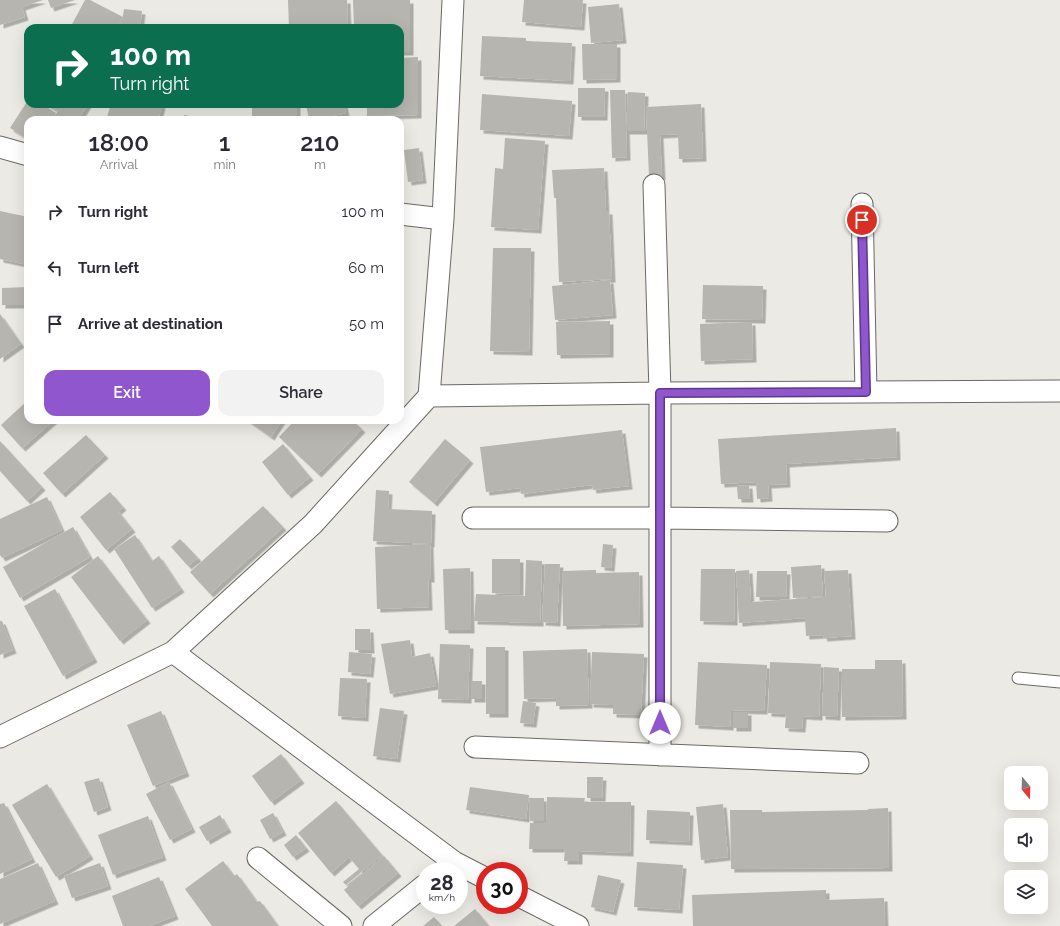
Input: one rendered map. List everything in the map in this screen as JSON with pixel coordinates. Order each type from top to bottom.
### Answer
[{"type":"street","points":[[404,424],[429,396],[443,219],[453,0]]},
{"type":"street","points":[[0,147],[24,154]]},
{"type":"street","points":[[654,185],[660,393],[660,754]]},
{"type":"street","points":[[862,204],[866,392]]},
{"type":"street","points":[[404,214],[443,219]]},
{"type":"street","points":[[429,396],[1060,391]]},
{"type":"street","points":[[0,737],[173,652],[313,524],[404,424]]},
{"type":"street","points":[[473,518],[660,518],[887,521]]},
{"type":"street","points":[[173,652],[443,862]]},
{"type":"street","points":[[475,747],[858,763]]},
{"type":"street","points":[[258,858],[341,926]]},
{"type":"street","points":[[374,926],[416,892]]},
{"type":"street","points":[[528,901],[578,926]]},
{"type":"lane","points":[[1018,678],[1060,682]]},
{"type":"building","points":[[0,0],[43,0],[22,7],[25,17],[0,25]]},
{"type":"building","points":[[48,0],[75,0],[51,8]]},
{"type":"building","points":[[85,0],[90,0],[123,17],[119,24],[72,24]]},
{"type":"building","points":[[288,0],[347,0],[348,24],[289,24]]},
{"type":"building","points":[[353,0],[410,0],[410,52],[404,52],[404,24],[354,24]]},
{"type":"building","points":[[524,0],[583,0],[581,27],[522,22]]},
{"type":"building","points":[[619,4],[623,40],[591,43],[588,7]]},
{"type":"building","points":[[124,9],[142,11],[140,24],[122,24]]},
{"type":"building","points":[[482,36],[526,38],[526,41],[572,43],[570,81],[480,76]]},
{"type":"building","points":[[582,44],[617,44],[617,79],[583,80]]},
{"type":"building","points":[[418,57],[418,115],[367,116],[367,108],[404,108],[404,58]]},
{"type":"building","points":[[578,88],[605,88],[604,117],[578,117]]},
{"type":"building","points":[[610,90],[625,90],[627,157],[612,158]]},
{"type":"building","points":[[628,92],[645,93],[644,131],[626,131]]},
{"type":"building","points":[[482,94],[572,101],[569,136],[480,130]]},
{"type":"building","points":[[701,104],[703,158],[679,159],[678,134],[660,135],[662,177],[649,177],[646,107]]},
{"type":"building","points":[[24,106],[24,108],[48,108],[56,113],[54,116],[24,116],[24,137],[10,128]]},
{"type":"building","points":[[53,108],[86,108],[80,116],[55,116],[58,111]]},
{"type":"building","points":[[110,108],[161,108],[159,116],[107,116]]},
{"type":"building","points":[[252,108],[297,108],[297,116],[252,116]]},
{"type":"building","points":[[307,108],[345,108],[346,113],[333,116],[308,116]]},
{"type":"building","points":[[505,138],[545,141],[538,230],[491,227],[495,168],[503,169]]},
{"type":"building","points":[[419,148],[423,180],[408,182],[404,150]]},
{"type":"building","points":[[604,168],[606,211],[609,211],[612,279],[559,282],[556,198],[554,198],[552,170]]},
{"type":"building","points":[[0,211],[24,216],[24,264],[0,259]]},
{"type":"building","points":[[493,248],[531,248],[529,352],[490,351]]},
{"type":"building","points":[[610,280],[613,315],[555,320],[552,286]]},
{"type":"building","points":[[703,285],[763,286],[762,320],[702,319]]},
{"type":"building","points":[[24,287],[24,305],[2,305],[2,288]]},
{"type":"building","points":[[0,314],[21,344],[0,359]]},
{"type":"building","points":[[610,321],[610,354],[557,355],[556,322]]},
{"type":"building","points":[[752,322],[753,359],[701,361],[700,324]]},
{"type":"building","points":[[24,404],[24,424],[49,424],[22,448],[1,425]]},
{"type":"building","points":[[253,424],[279,424],[271,437]]},
{"type":"building","points":[[291,424],[356,424],[362,429],[318,474],[279,437]]},
{"type":"building","points":[[896,428],[897,457],[786,464],[787,484],[768,485],[769,498],[757,499],[756,482],[721,484],[718,439]]},
{"type":"building","points":[[622,430],[629,486],[593,490],[592,485],[521,494],[520,488],[486,492],[480,447]]},
{"type":"building","points":[[86,435],[105,455],[62,494],[43,473]]},
{"type":"building","points":[[445,439],[470,460],[434,503],[409,482]]},
{"type":"building","points":[[0,441],[42,487],[27,501],[0,471]]},
{"type":"building","points":[[283,444],[310,477],[288,495],[262,462]]},
{"type":"building","points":[[749,485],[750,499],[738,499],[737,486]]},
{"type":"building","points":[[376,490],[389,491],[388,509],[432,511],[431,544],[373,541]]},
{"type":"building","points":[[110,492],[123,507],[118,511],[132,529],[106,550],[80,517]]},
{"type":"building","points":[[47,497],[62,530],[2,558],[0,555],[0,519]]},
{"type":"building","points":[[263,506],[283,527],[210,594],[190,572]]},
{"type":"building","points":[[73,527],[90,557],[20,598],[3,567]]},
{"type":"building","points":[[135,535],[152,561],[159,556],[181,589],[152,608],[114,549]]},
{"type":"building","points":[[180,539],[198,558],[188,566],[171,547]]},
{"type":"building","points":[[430,544],[431,579],[428,579],[429,607],[377,609],[375,547]]},
{"type":"building","points":[[603,544],[613,545],[611,568],[601,567]]},
{"type":"building","points":[[98,556],[147,620],[120,641],[71,577]]},
{"type":"building","points":[[492,559],[520,559],[520,594],[492,593]]},
{"type":"building","points":[[526,560],[542,561],[540,623],[474,621],[476,594],[525,596]]},
{"type":"building","points":[[545,564],[560,564],[557,623],[542,622]]},
{"type":"building","points":[[821,565],[823,596],[793,598],[791,567]]},
{"type":"building","points":[[470,568],[471,630],[445,630],[443,569]]},
{"type":"building","points":[[701,569],[735,569],[734,622],[700,621]]},
{"type":"building","points":[[596,570],[596,573],[639,572],[640,624],[563,626],[562,571]]},
{"type":"building","points":[[749,570],[751,602],[826,597],[824,571],[848,570],[852,636],[824,638],[823,635],[806,636],[805,618],[739,623],[736,571]]},
{"type":"building","points":[[757,571],[787,571],[786,597],[756,597]]},
{"type":"building","points":[[55,589],[94,659],[63,676],[24,606]]},
{"type":"building","points":[[0,621],[2,621],[13,650],[0,655]]},
{"type":"building","points":[[355,629],[370,629],[371,650],[355,650]]},
{"type":"building","points":[[410,640],[412,657],[430,653],[436,686],[390,694],[381,644]]},
{"type":"building","points":[[440,644],[470,645],[468,700],[438,699]]},
{"type":"building","points":[[486,647],[505,647],[505,714],[486,714]]},
{"type":"building","points":[[587,649],[589,705],[556,706],[556,698],[524,699],[523,651]]},
{"type":"building","points":[[349,652],[372,654],[370,674],[348,672]]},
{"type":"building","points":[[592,652],[644,654],[641,715],[613,714],[613,705],[590,704]]},
{"type":"building","points":[[875,660],[902,660],[903,716],[842,717],[842,669],[875,669]]},
{"type":"building","points":[[698,662],[767,665],[764,711],[731,710],[730,727],[695,725]]},
{"type":"building","points":[[770,662],[821,664],[819,717],[803,716],[802,729],[785,728],[786,714],[768,713]]},
{"type":"building","points":[[824,667],[839,668],[837,717],[822,716]]},
{"type":"building","points":[[340,678],[367,679],[365,718],[338,716]]},
{"type":"building","points":[[471,681],[482,681],[482,699],[471,699]]},
{"type":"building","points":[[523,701],[536,703],[533,724],[520,723]]},
{"type":"building","points":[[380,708],[404,711],[397,759],[373,756]]},
{"type":"building","points":[[161,711],[186,773],[153,786],[127,725]]},
{"type":"building","points":[[733,712],[748,712],[748,728],[733,728]]},
{"type":"building","points":[[281,754],[301,780],[271,802],[252,776]]},
{"type":"building","points":[[587,777],[603,777],[602,798],[587,798]]},
{"type":"building","points":[[99,778],[108,807],[94,812],[84,782]]},
{"type":"building","points":[[169,782],[192,829],[170,840],[146,794]]},
{"type":"building","points":[[47,784],[90,856],[56,877],[12,805]]},
{"type":"building","points":[[470,787],[529,795],[526,819],[466,810]]},
{"type":"building","points":[[547,797],[585,798],[584,802],[631,802],[630,853],[579,851],[579,861],[564,861],[565,849],[529,849],[530,823],[546,823]]},
{"type":"building","points":[[529,798],[544,798],[544,821],[530,821]]},
{"type":"building","points":[[336,801],[382,855],[346,885],[343,882],[359,869],[349,857],[331,873],[298,833]]},
{"type":"building","points":[[4,803],[32,859],[0,874],[0,804]]},
{"type":"building","points":[[723,804],[728,857],[701,860],[696,807]]},
{"type":"building","points":[[888,808],[889,868],[731,869],[730,810],[762,810],[762,812],[868,810]]},
{"type":"building","points":[[647,810],[690,812],[689,842],[646,840]]},
{"type":"building","points":[[273,813],[283,832],[270,839],[260,820]]},
{"type":"building","points":[[220,815],[228,829],[207,841],[199,827]]},
{"type":"building","points":[[148,816],[163,857],[113,875],[98,835]]},
{"type":"building","points":[[296,835],[306,848],[293,857],[284,845]]},
{"type":"building","points":[[384,856],[398,873],[358,906],[344,890]]},
{"type":"building","points":[[223,861],[234,876],[237,874],[257,902],[260,901],[278,926],[212,926],[185,889]]},
{"type":"building","points":[[637,862],[683,865],[679,910],[634,907]]},
{"type":"building","points":[[38,863],[55,901],[0,924],[0,879]]},
{"type":"building","points":[[100,863],[108,886],[72,898],[64,876]]},
{"type":"building","points":[[598,875],[621,880],[613,912],[591,907]]},
{"type":"building","points":[[159,877],[175,916],[149,926],[123,926],[112,896]]},
{"type":"building","points":[[826,890],[826,900],[884,898],[885,926],[693,926],[692,895]]},
{"type":"building","points":[[475,909],[476,914],[479,914],[489,926],[454,926]]},
{"type":"building","points":[[434,917],[442,926],[423,926]]},
{"type":"route","points":[[660,723],[660,393],[866,392],[862,220]]}]
